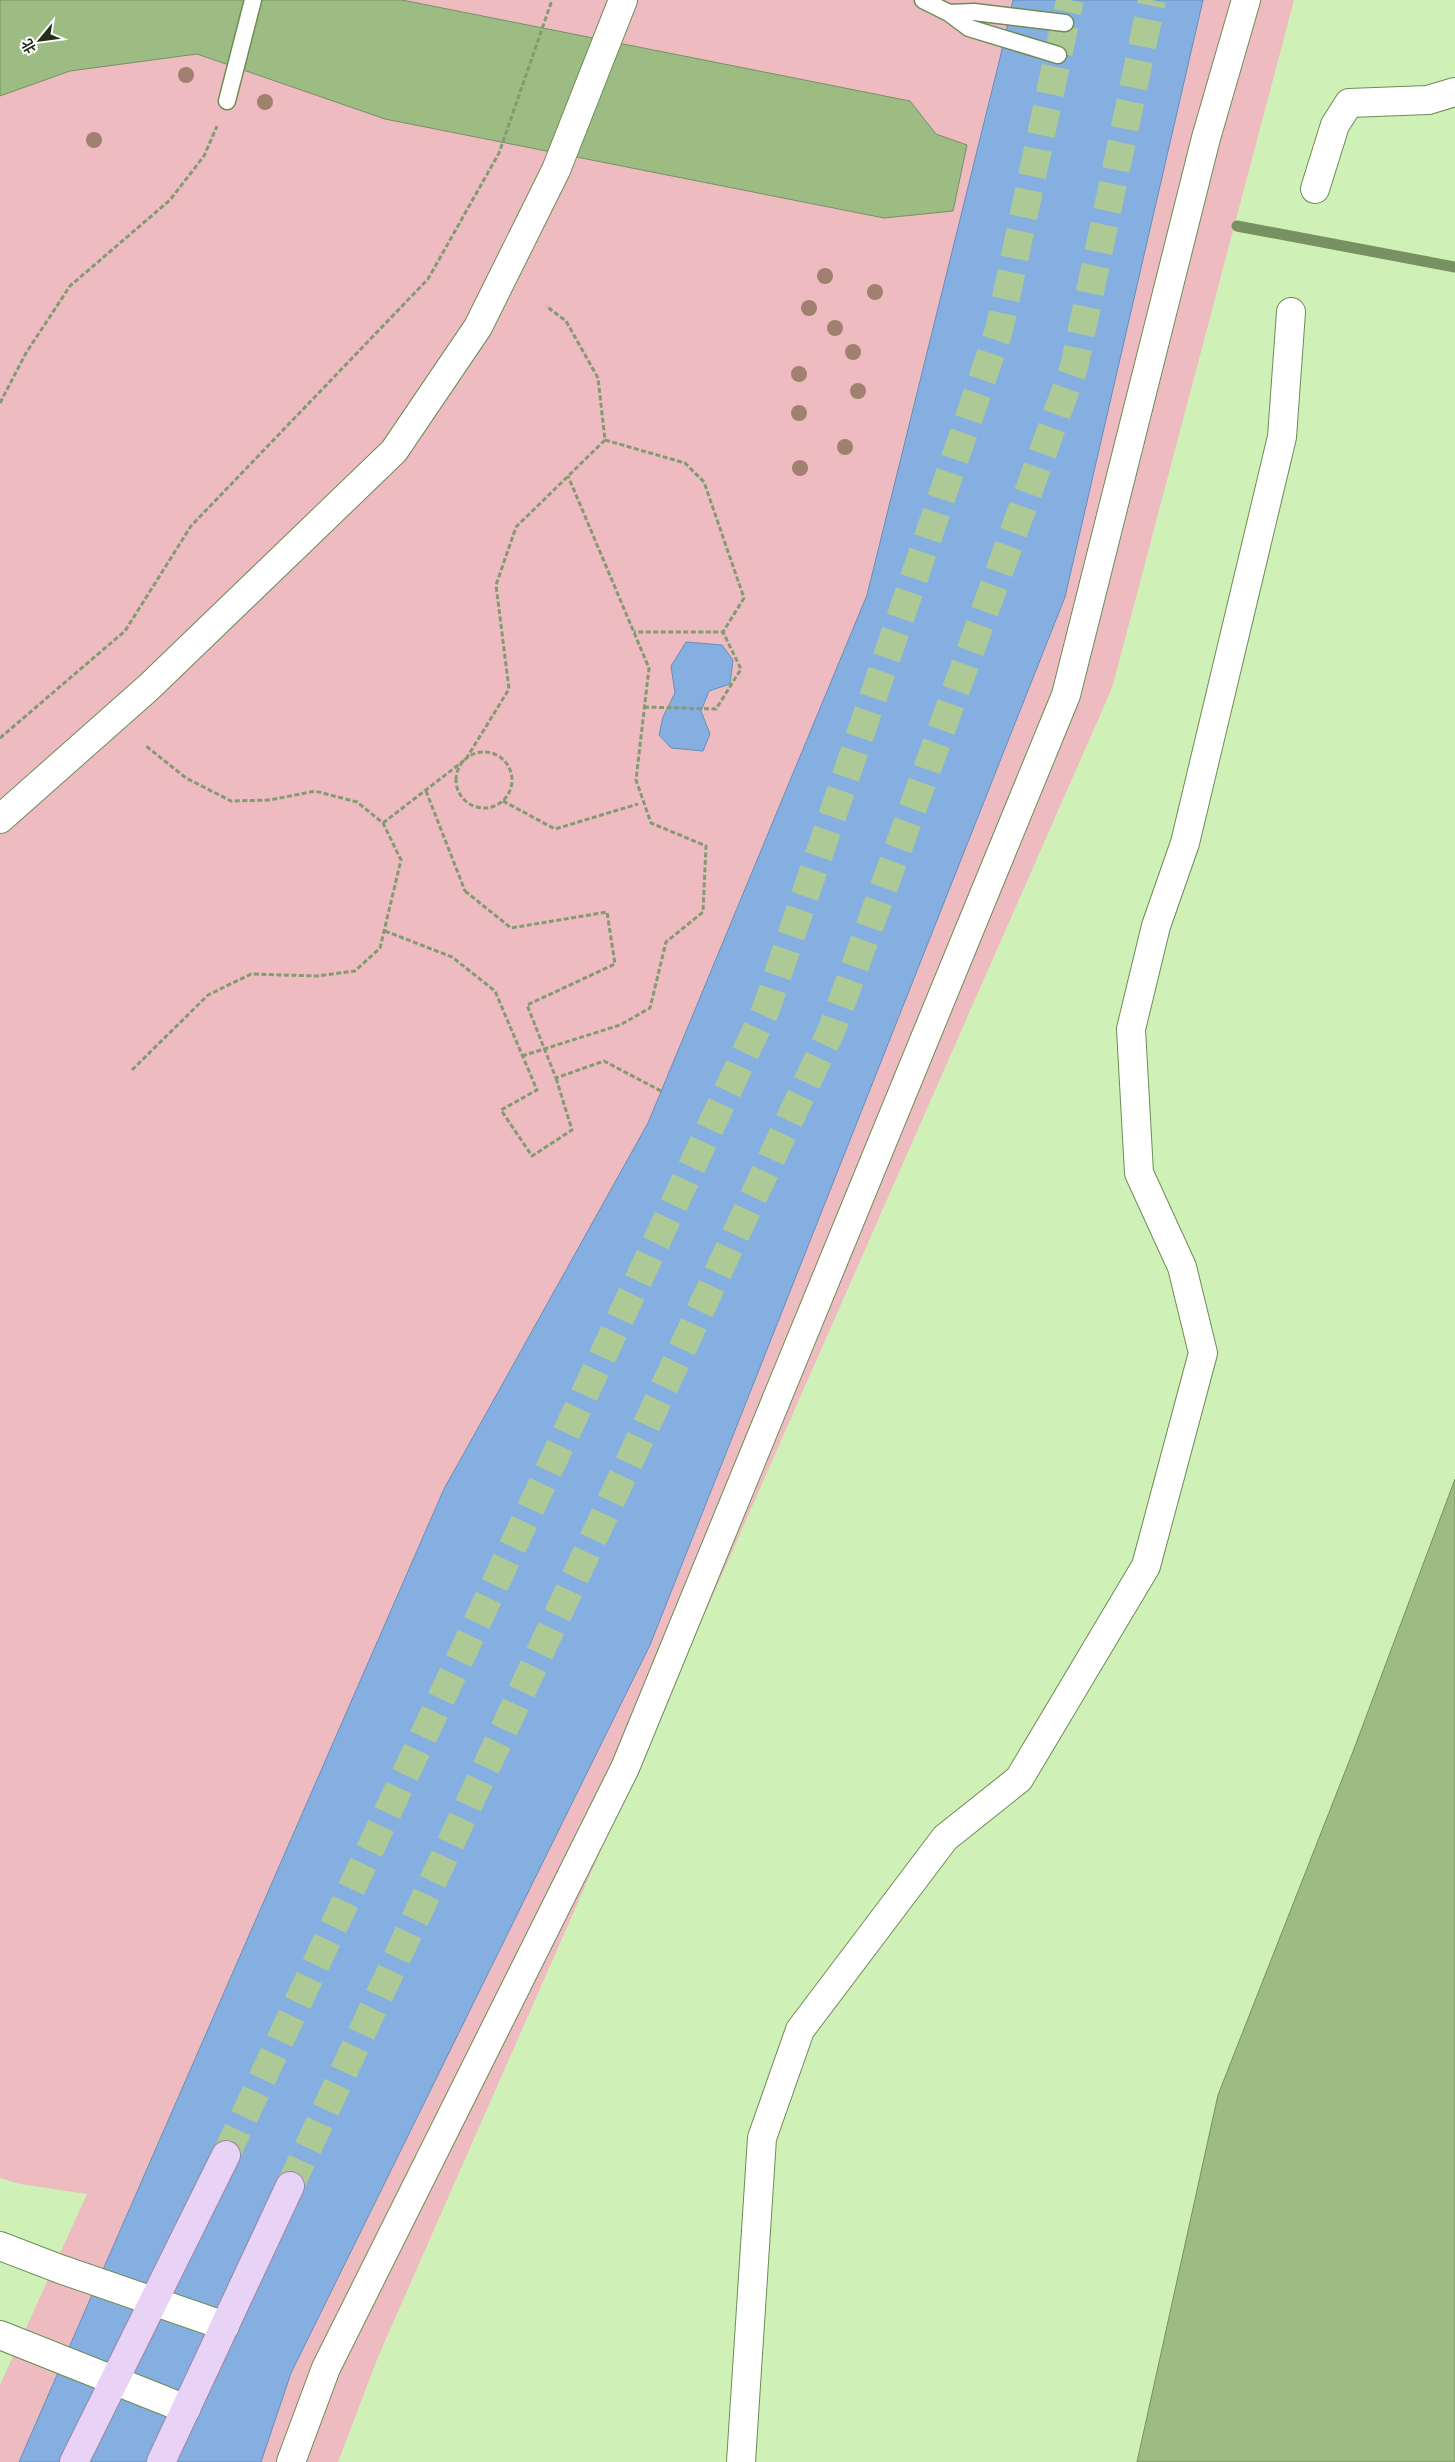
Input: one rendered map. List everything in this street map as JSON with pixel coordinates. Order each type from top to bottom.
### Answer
[{"type":"main road","points":[[74,2462],[226,2155]]},
{"type":"main road","points":[[162,2462],[290,2186]]},
{"type":"street","points":[[291,2462],[326,2368],[625,1768],[1066,695],[1206,138],[1246,0]]},
{"type":"street","points":[[0,819],[149,687],[394,451],[478,327],[556,170],[622,4]]},
{"type":"street","points":[[1315,190],[1335,125],[1349,103],[1428,100],[1455,92]]},
{"type":"street","points":[[741,2462],[762,2138],[800,2030],[945,1838],[1019,1779],[1146,1566],[1203,1353],[1182,1267],[1139,1174],[1131,1029],[1156,926],[1184,843],[1282,437],[1291,312]]},
{"type":"street","points":[[0,2246],[153,2302],[225,2326]]},
{"type":"street","points":[[0,2335],[186,2409]]},
{"type":"lane","points":[[226,101],[253,0]]},
{"type":"lane","points":[[924,0],[949,12],[969,28],[1058,55]]},
{"type":"lane","points":[[949,12],[974,12],[1065,23]]},
{"type":"path","points":[[0,738],[125,631],[191,526],[428,279],[498,153],[551,1]]},
{"type":"path","points":[[0,403],[26,352],[70,286],[170,200],[204,156],[226,101]]},
{"type":"path","points":[[546,306],[566,321],[598,378],[606,440]]},
{"type":"path","points":[[383,822],[426,791],[466,759],[474,754],[493,753],[502,758],[508,765],[512,783],[509,793],[503,800],[487,808],[470,804],[459,791],[457,773],[466,759],[509,689],[496,585],[516,527],[606,440]]},
{"type":"path","points":[[606,440],[685,463],[704,482],[744,598],[723,632]]},
{"type":"path","points":[[522,1056],[620,1025],[650,1008],[666,942],[703,912],[706,846],[651,823],[636,780],[649,668],[568,476]]},
{"type":"path","points":[[634,632],[723,632]]},
{"type":"path","points":[[644,707],[716,709],[741,669],[723,632]]},
{"type":"path","points":[[132,1070],[208,995],[251,974],[317,976],[355,971],[380,948],[401,860],[383,822],[357,802],[315,791],[270,800],[231,801],[186,778],[146,746]]},
{"type":"path","points":[[385,930],[452,957],[495,990],[537,1090],[501,1110],[532,1156],[572,1130],[556,1078],[527,1005],[615,964],[607,912],[511,928],[466,891],[426,791]]},
{"type":"path","points":[[503,800],[555,830],[638,804]]},
{"type":"path","points":[[556,1078],[604,1061],[661,1091]]},
{"type":"shaded area","points":[[0,0],[1294,0],[1112,688],[378,2357],[338,2462],[0,2462],[0,2385],[87,2194],[20,2184],[0,2178]]},
{"type":"shaded area","points":[[0,0],[402,0],[910,101],[936,134],[967,145],[953,211],[884,218],[385,119],[197,54],[70,71],[0,96]]},
{"type":"shaded area","points":[[1455,1479],[1455,2462],[1137,2462],[1218,2095],[1354,1749]]},
{"type":"building","points":[[1013,0],[1203,0],[1065,597],[650,1645],[291,2373],[261,2462],[19,2462],[444,1489],[648,1123],[867,595]]},
{"type":"building","points":[[686,642],[722,645],[733,660],[730,684],[709,691],[701,711],[710,734],[703,751],[671,748],[659,735],[663,717],[675,693],[671,666]]},
{"type":"waterway","points":[[1237,226],[1455,267]]},
{"type":"tunnel","points":[[226,2155],[766,1009],[999,330],[1070,0]]},
{"type":"tunnel","points":[[290,2186],[832,1029],[1074,367],[1152,0]]}]
